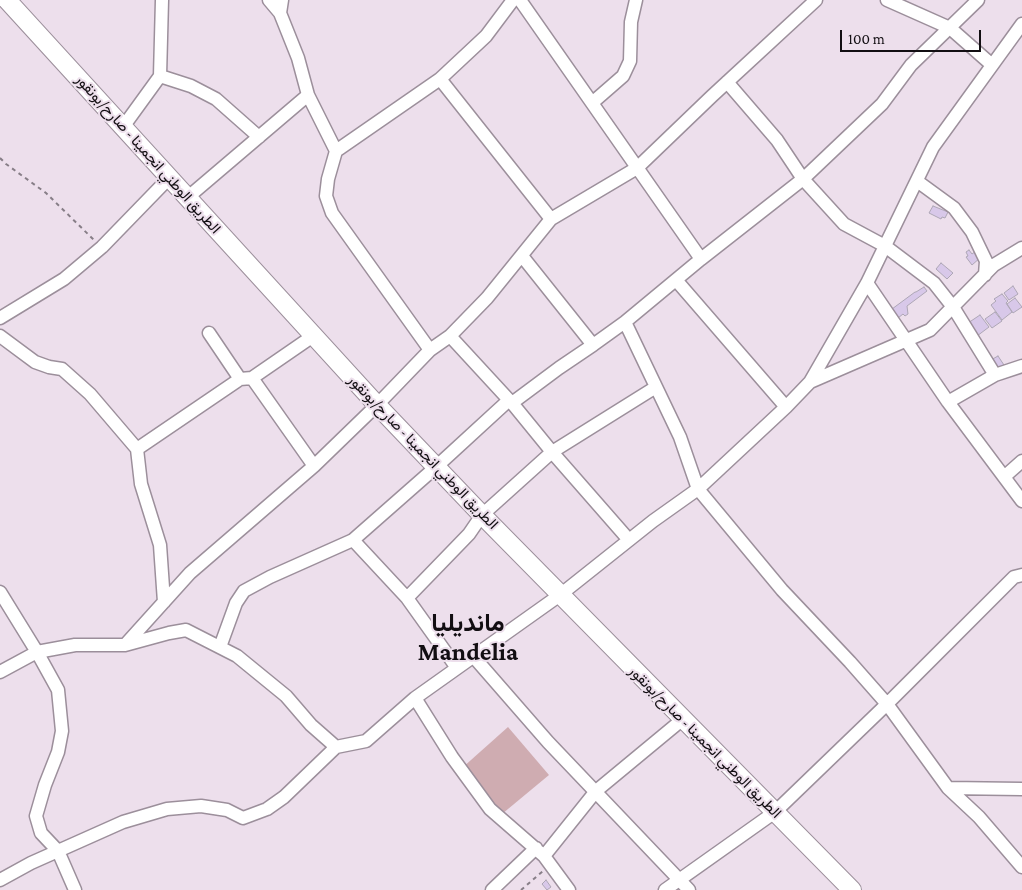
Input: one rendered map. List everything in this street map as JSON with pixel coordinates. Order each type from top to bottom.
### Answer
[{"type":"highway","name":"الطريق الوطني انجمينا - صارح/بونقور","points":[[14,3],[169,178],[377,405],[560,595],[852,890]]},
{"type":"street","points":[[123,127],[160,76],[162,0]]},
{"type":"street","points":[[269,0],[280,14],[298,58],[308,95],[336,151]]},
{"type":"street","points":[[280,14],[282,0]]},
{"type":"street","points":[[430,350],[332,213],[326,196],[328,179],[336,151],[440,79],[486,36],[513,0]]},
{"type":"street","points":[[520,0],[701,259]]},
{"type":"street","points":[[592,103],[623,76],[630,61],[631,22],[636,0]]},
{"type":"street","points":[[125,646],[190,573],[314,466],[430,350],[450,336],[487,298],[551,219],[638,168],[816,0]]},
{"type":"street","points":[[887,0],[950,28],[992,64]]},
{"type":"street","points":[[220,647],[236,603],[244,591],[353,540],[511,401],[625,322],[701,259],[803,179],[882,104],[911,64],[978,0]]},
{"type":"street","points":[[0,880],[31,863],[123,822],[167,809],[201,806],[226,810],[243,818],[267,809],[284,797],[336,748],[366,741],[415,698],[560,595],[698,488],[786,408],[810,382],[867,283],[933,147],[1022,24]]},
{"type":"street","points":[[160,76],[191,86],[216,99],[259,137]]},
{"type":"street","points":[[440,79],[551,219]]},
{"type":"street","points":[[727,82],[777,140],[803,179],[844,224],[885,246],[934,283],[953,307],[995,375]]},
{"type":"street","points":[[188,198],[308,95]]},
{"type":"street","points":[[0,318],[64,279],[102,247],[169,178]]},
{"type":"street","points":[[916,181],[954,208],[972,232],[986,261],[985,275]]},
{"type":"street","points":[[810,382],[930,330],[994,265],[1022,248]]},
{"type":"street","points":[[522,256],[593,345]]},
{"type":"street","points":[[676,280],[786,408]]},
{"type":"street","points":[[867,283],[948,402],[1022,501]]},
{"type":"street","points":[[625,322],[680,437],[698,488],[782,590],[887,704],[948,788],[978,817],[1022,867]]},
{"type":"street","points":[[209,333],[314,466]]},
{"type":"street","points":[[0,336],[35,362],[62,369],[90,394],[136,449],[141,484],[160,545],[164,602]]},
{"type":"street","points":[[136,449],[313,336]]},
{"type":"street","points":[[450,336],[511,401],[552,452],[629,540]]},
{"type":"street","points":[[948,402],[995,375],[1022,366]]},
{"type":"street","points":[[407,598],[469,534],[482,515],[552,452],[656,387]]},
{"type":"street","points":[[1004,477],[1022,461]]},
{"type":"street","points":[[353,540],[407,598],[457,668]]},
{"type":"street","points":[[665,890],[775,812],[887,704],[1014,577],[1022,574]]},
{"type":"street","points":[[0,592],[58,690],[62,731],[58,752],[45,785],[36,816],[40,833],[58,851],[75,890]]},
{"type":"street","points":[[0,672],[37,652],[74,645],[125,646],[186,630],[237,656],[286,696],[311,725],[336,748]]},
{"type":"street","points":[[473,656],[548,742],[689,890]]},
{"type":"street","points":[[415,698],[452,757],[490,809],[543,856],[569,890]]},
{"type":"street","points":[[492,890],[543,856],[596,791],[683,719]]},
{"type":"street","points":[[948,788],[1022,789]]},
{"type":"path","points":[[0,158],[46,193],[102,247]]},
{"type":"path","points":[[521,890],[543,856]]},
{"type":"shaded area","points":[[508,727],[549,775],[502,814],[462,768]]},
{"type":"building","points":[[933,206],[948,212],[945,218],[942,217],[941,219],[929,213]]},
{"type":"building","points":[[969,250],[972,254],[976,251],[981,257],[972,265],[966,257],[968,256],[966,252]]},
{"type":"building","points":[[941,263],[953,273],[947,279],[936,269]]},
{"type":"building","points":[[1013,286],[1018,294],[1009,300],[1004,293]]},
{"type":"building","points":[[924,287],[927,291],[907,306],[908,314],[905,316],[903,314],[898,318],[892,309]]},
{"type":"building","points":[[1002,294],[1008,301],[1006,303],[1012,312],[1002,320],[991,305],[996,301],[994,299]]},
{"type":"building","points":[[1015,298],[1022,307],[1013,313],[1007,304]]},
{"type":"building","points":[[995,312],[1002,321],[992,328],[985,319]]},
{"type":"building","points":[[980,315],[989,327],[977,336],[968,323]]},
{"type":"building","points":[[998,356],[1004,365],[998,369],[991,360]]},
{"type":"building","points":[[546,880],[551,887],[547,890],[542,884]]},
{"type":"district","name":"مانديليا Mandelia","points":[[468,638]]}]
